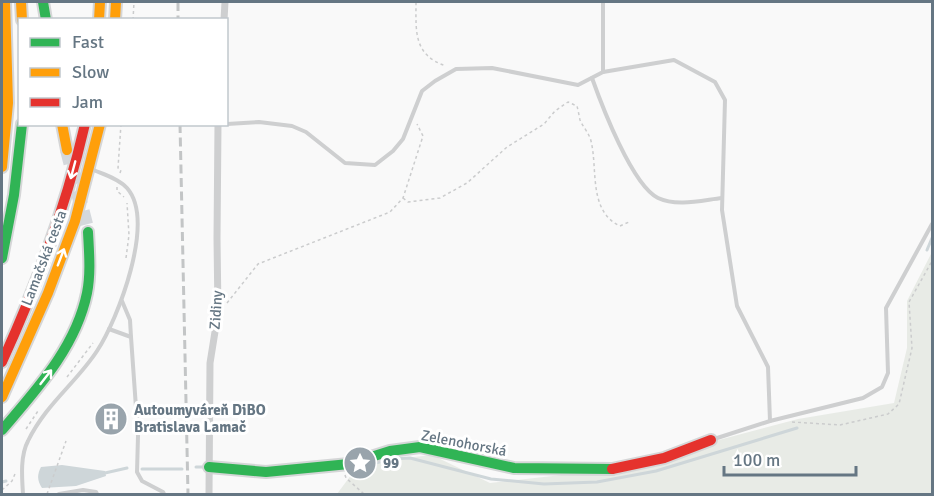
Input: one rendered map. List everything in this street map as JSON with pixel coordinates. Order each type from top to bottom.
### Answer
[{"type":"main road","points":[[2,167],[8,103],[4,2]]},
{"type":"main road","points":[[21,2],[22,18]]},
{"type":"main road","points":[[38,2],[38,18]]},
{"type":"main road","points":[[44,2],[46,18]]},
{"type":"main road","points":[[99,18],[100,2]]},
{"type":"main road","points":[[115,18],[116,2]]},
{"type":"main road","points":[[2,258],[14,195],[22,126]]},
{"type":"main road","points":[[62,126],[67,150]]},
{"type":"main road","name":"Lamačská cesta","points":[[2,362],[56,231],[84,126]]},
{"type":"main road","name":"Lamačská cesta","points":[[2,397],[48,293],[75,221],[100,126]]},
{"type":"main road","points":[[2,430],[61,357],[80,321],[91,273],[88,232]]},
{"type":"main road","name":"Zelenohorská","points":[[209,467],[266,472],[342,465],[390,451],[420,447],[514,468],[606,470],[664,458],[711,440]]},
{"type":"street","points":[[224,18],[225,2]]},
{"type":"street","name":"Zidiny","points":[[209,495],[210,363],[218,313],[218,126]]},
{"type":"lane","points":[[603,2],[603,72]]},
{"type":"lane","points":[[228,124],[259,122],[292,126],[306,132],[345,163],[375,165],[393,151],[403,139],[422,91],[456,69],[492,68],[578,85],[603,72],[675,60],[715,81],[725,100],[722,210],[737,306],[768,367],[770,421]]},
{"type":"lane","points":[[592,78],[609,121],[641,183],[658,198],[681,202],[723,198]]},
{"type":"lane","points":[[23,495],[22,468],[27,443],[47,409],[86,366],[109,329],[122,301],[133,258],[136,206],[129,191],[118,181],[90,169]]},
{"type":"lane","points":[[711,440],[770,421],[863,398],[882,387],[888,373],[886,308],[933,224]]},
{"type":"lane","points":[[122,301],[130,320],[138,436],[137,472],[142,481],[163,492],[164,495]]},
{"type":"lane","points":[[109,329],[131,337]]},
{"type":"lane","points":[[59,495],[83,490],[96,492],[97,495]]},
{"type":"path","points":[[133,18],[134,2]]},
{"type":"path","points":[[416,2],[416,28],[422,51],[436,63],[456,69]]},
{"type":"path","points":[[403,198],[408,202],[440,198],[466,183],[507,147],[544,124],[555,111],[568,102],[577,106],[580,119],[591,140],[594,182],[609,221],[620,226],[629,222]]},
{"type":"path","points":[[218,313],[258,264],[390,212],[403,198],[423,136],[412,116]]},
{"type":"path","points":[[118,181],[121,170],[118,168],[121,126]]},
{"type":"path","points":[[790,422],[840,425],[888,414],[899,404],[912,348],[909,302],[933,261]]},
{"type":"path","points":[[47,495],[66,441]]},
{"type":"path","points":[[342,465],[346,478],[364,495]]},
{"type":"shaded area","points":[[932,252],[932,494],[337,494],[360,463],[432,455],[490,483],[606,470],[798,419],[894,403],[907,348],[907,301]]},
{"type":"shaded area","points":[[62,465],[105,471],[106,476],[76,486],[42,488],[38,478],[41,467]]},
{"type":"waterway","points":[[927,250],[932,238]]},
{"type":"waterway","points":[[356,468],[391,459],[410,458],[491,479],[544,484],[597,482],[656,471],[797,428]]},
{"type":"waterway","points":[[196,467],[206,467]]},
{"type":"waterway","points":[[105,473],[127,468]]},
{"type":"waterway","points":[[142,469],[182,469]]},
{"type":"waterway","points":[[2,482],[6,481]]},
{"type":"tunnel","points":[[67,150],[88,232]]},
{"type":"railway","points":[[178,2],[178,18]]},
{"type":"railway","points":[[180,126],[188,494]]},
{"type":"traffic: fast","points":[[43,2],[46,18]]},
{"type":"traffic: fast","points":[[2,258],[14,195],[22,126]]},
{"type":"traffic: fast","points":[[2,430],[54,366],[82,313],[88,285],[88,232]]},
{"type":"traffic: fast","points":[[209,467],[266,472],[349,464],[390,451],[420,447],[514,468],[612,469]]},
{"type":"traffic: slow","points":[[2,167],[8,103],[5,2]]},
{"type":"traffic: slow","points":[[21,2],[22,18]]},
{"type":"traffic: slow","points":[[99,18],[100,2]]},
{"type":"traffic: slow","points":[[115,18],[116,2]]},
{"type":"traffic: slow","points":[[62,126],[67,150]]},
{"type":"traffic: slow","points":[[2,397],[48,293],[75,221],[99,126]]},
{"type":"traffic: jam","points":[[2,362],[50,245],[84,126]]},
{"type":"traffic: jam","points":[[612,469],[664,458],[711,440]]},
{"type":"place","name":"Autoumyváreň DiBO Bratislava Lamač","points":[[111,419]]},
{"type":"place","name":"99","points":[[360,463]]}]
